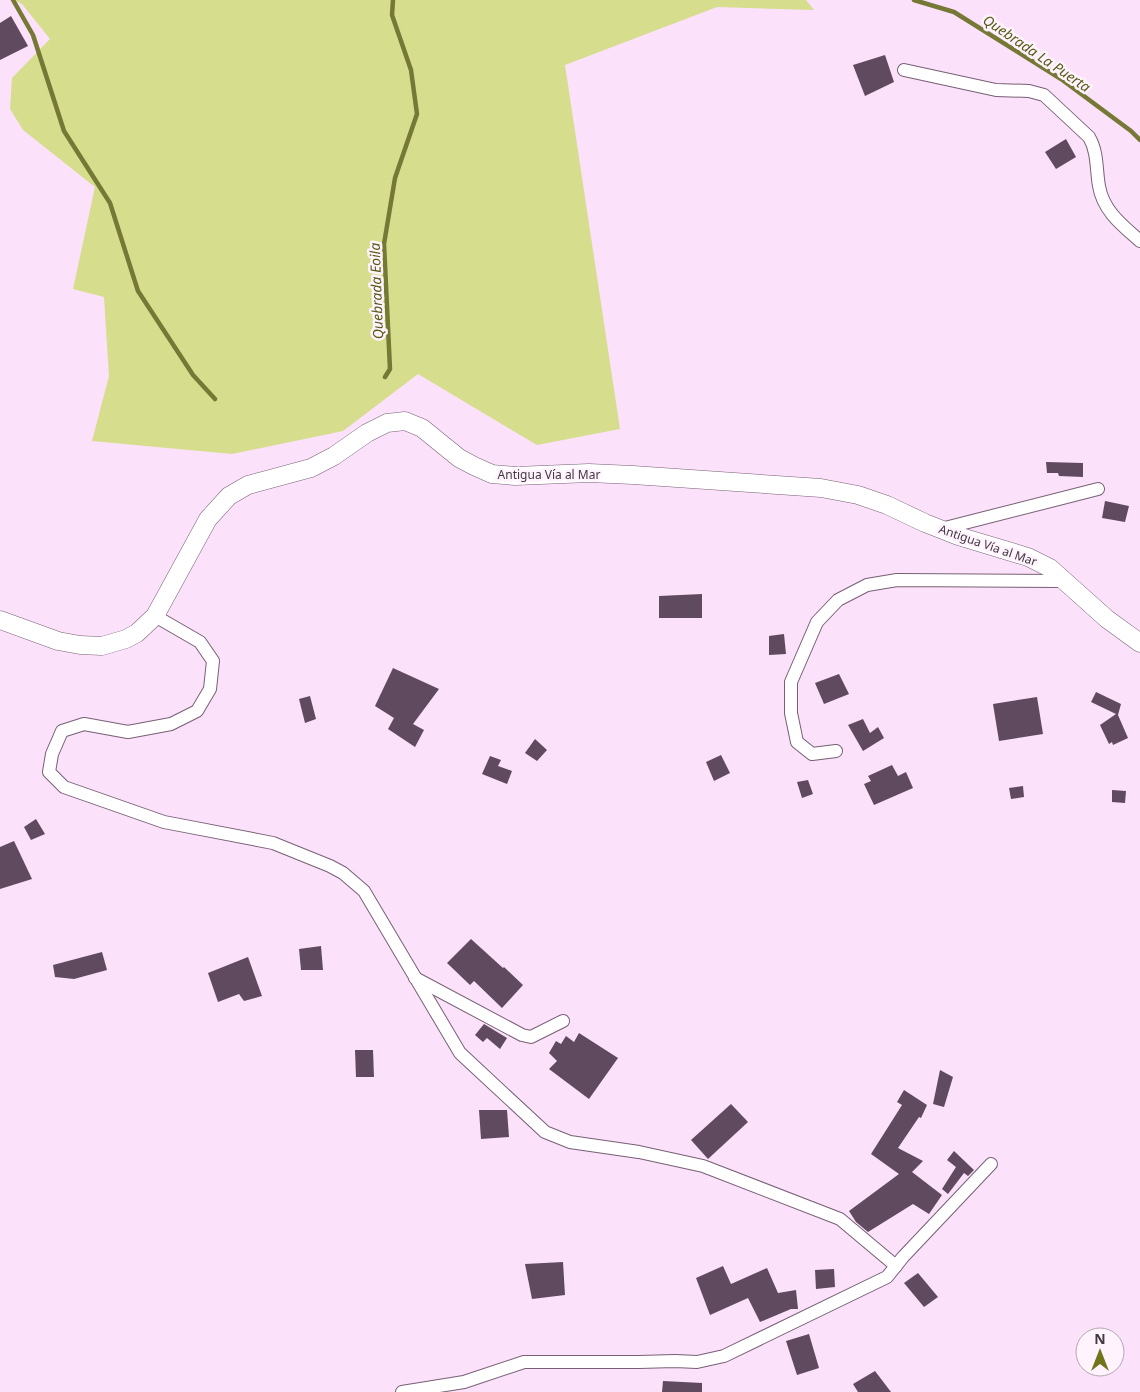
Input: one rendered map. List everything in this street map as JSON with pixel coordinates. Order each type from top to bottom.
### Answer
[{"type":"main road","name":"Antigua Vía al Mar","points":[[0,620],[58,641],[80,645],[102,646],[126,639],[137,633],[155,616],[208,519],[229,496],[248,485],[311,468],[387,423],[405,421],[422,428],[459,458],[492,474],[515,476],[589,473],[821,488],[858,495],[880,502],[958,536],[1028,557],[1050,568],[1107,619],[1140,643]]},
{"type":"street","points":[[904,70],[996,90],[1029,91],[1044,95],[1093,142],[1098,172],[1098,186],[1104,203],[1116,219],[1140,241]]},
{"type":"street","points":[[941,529],[1098,489]]},
{"type":"street","points":[[836,751],[812,754],[798,742],[791,713],[791,682],[817,622],[838,600],[867,586],[897,580],[1065,581]]},
{"type":"street","points":[[155,616],[200,642],[213,661],[210,689],[197,711],[171,724],[128,732],[84,724],[62,731],[52,754],[49,772],[64,787],[164,822],[273,843],[343,873],[364,891],[460,1054],[545,1132],[570,1142],[639,1152],[703,1166],[840,1219],[896,1266]]},
{"type":"street","points":[[415,978],[522,1035],[531,1037],[563,1021]]},
{"type":"street","points":[[402,1392],[464,1382],[524,1362],[697,1362],[724,1356],[887,1277],[991,1164]]},
{"type":"green space","points":[[14,0],[806,0],[814,10],[717,7],[565,65],[620,429],[537,445],[418,374],[343,431],[232,454],[92,441],[109,376],[104,297],[73,289],[95,187],[23,130],[10,109],[12,78],[50,39],[22,4]]},
{"type":"building","points":[[11,16],[28,46],[0,60],[0,23]]},
{"type":"building","points":[[885,55],[894,82],[865,96],[853,65]]},
{"type":"building","points":[[1066,139],[1076,157],[1056,169],[1045,152]]},
{"type":"building","points":[[1046,462],[1083,463],[1083,477],[1059,476],[1058,473],[1047,473]]},
{"type":"building","points":[[1105,501],[1129,506],[1125,522],[1102,518]]},
{"type":"building","points":[[702,594],[702,618],[659,618],[659,596]]},
{"type":"building","points":[[784,634],[786,654],[769,655],[769,636]]},
{"type":"building","points":[[393,668],[439,689],[413,724],[424,730],[415,747],[388,729],[394,718],[375,706]]},
{"type":"building","points":[[839,674],[849,694],[824,704],[815,683]]},
{"type":"building","points":[[1096,692],[1121,704],[1118,715],[1128,738],[1113,745],[1112,742],[1109,744],[1100,725],[1116,714],[1091,702]]},
{"type":"building","points":[[310,696],[316,719],[305,723],[299,699]]},
{"type":"building","points":[[1037,697],[1043,734],[999,741],[993,704]]},
{"type":"building","points":[[863,719],[870,733],[878,727],[884,738],[863,751],[848,725]]},
{"type":"building","points":[[535,739],[547,750],[537,761],[525,753]]},
{"type":"building","points":[[721,755],[730,773],[714,781],[706,762]]},
{"type":"building","points":[[490,756],[501,760],[498,766],[512,771],[507,784],[482,774]]},
{"type":"building","points":[[892,765],[898,776],[906,772],[913,788],[874,805],[864,784],[871,781],[868,776]]},
{"type":"building","points":[[808,780],[813,794],[802,798],[797,782]]},
{"type":"building","points":[[1023,786],[1024,797],[1011,799],[1009,788]]},
{"type":"building","points":[[1112,790],[1126,791],[1125,803],[1112,802]]},
{"type":"building","points":[[36,819],[45,834],[31,840],[24,827]]},
{"type":"building","points":[[14,841],[32,879],[0,889],[0,847]]},
{"type":"building","points":[[471,939],[523,985],[502,1008],[474,981],[470,985],[447,963]]},
{"type":"building","points":[[321,946],[323,970],[301,970],[299,949]]},
{"type":"building","points":[[102,952],[107,970],[74,979],[55,977],[53,965]]},
{"type":"building","points":[[248,957],[262,996],[244,1001],[239,994],[218,1002],[208,973]]},
{"type":"building","points":[[484,1024],[507,1038],[500,1049],[487,1038],[483,1042],[475,1035]]},
{"type":"building","points":[[579,1033],[618,1058],[589,1099],[549,1069],[557,1061],[549,1053],[556,1041],[561,1044],[566,1036],[574,1042]]},
{"type":"building","points":[[355,1050],[373,1050],[374,1077],[356,1077]]},
{"type":"building","points":[[940,1070],[953,1077],[944,1107],[933,1104]]},
{"type":"building","points":[[904,1090],[927,1105],[921,1118],[919,1117],[898,1148],[923,1161],[912,1172],[942,1195],[929,1214],[913,1204],[868,1232],[856,1222],[849,1211],[899,1174],[871,1154],[902,1105],[897,1102]]},
{"type":"building","points":[[731,1104],[748,1122],[708,1159],[691,1140]]},
{"type":"building","points":[[479,1110],[507,1110],[509,1137],[481,1139]]},
{"type":"building","points":[[954,1151],[974,1170],[968,1176],[964,1173],[948,1194],[942,1189],[956,1167],[947,1160]]},
{"type":"building","points":[[563,1262],[565,1295],[532,1299],[525,1264]]},
{"type":"building","points":[[723,1266],[731,1284],[767,1268],[778,1293],[796,1290],[798,1309],[791,1309],[760,1322],[748,1298],[710,1315],[696,1278]]},
{"type":"building","points":[[834,1269],[835,1287],[816,1289],[815,1270]]},
{"type":"building","points":[[918,1273],[938,1297],[924,1307],[904,1283]]},
{"type":"building","points":[[809,1334],[819,1368],[797,1375],[786,1341]]},
{"type":"building","points":[[875,1371],[891,1392],[858,1392],[853,1384]]},
{"type":"building","points":[[663,1381],[702,1383],[702,1392],[662,1392]]},
{"type":"waterway","points":[[13,0],[33,35],[64,131],[110,203],[138,291],[193,375],[215,399]]},
{"type":"waterway","name":"Quebrada Eoila","points":[[385,377],[390,369],[384,244],[395,178],[417,114],[411,70],[392,15],[393,0]]},
{"type":"waterway","name":"Quebrada La Puerta","points":[[914,0],[954,12],[1061,79],[1131,131],[1140,140]]}]
